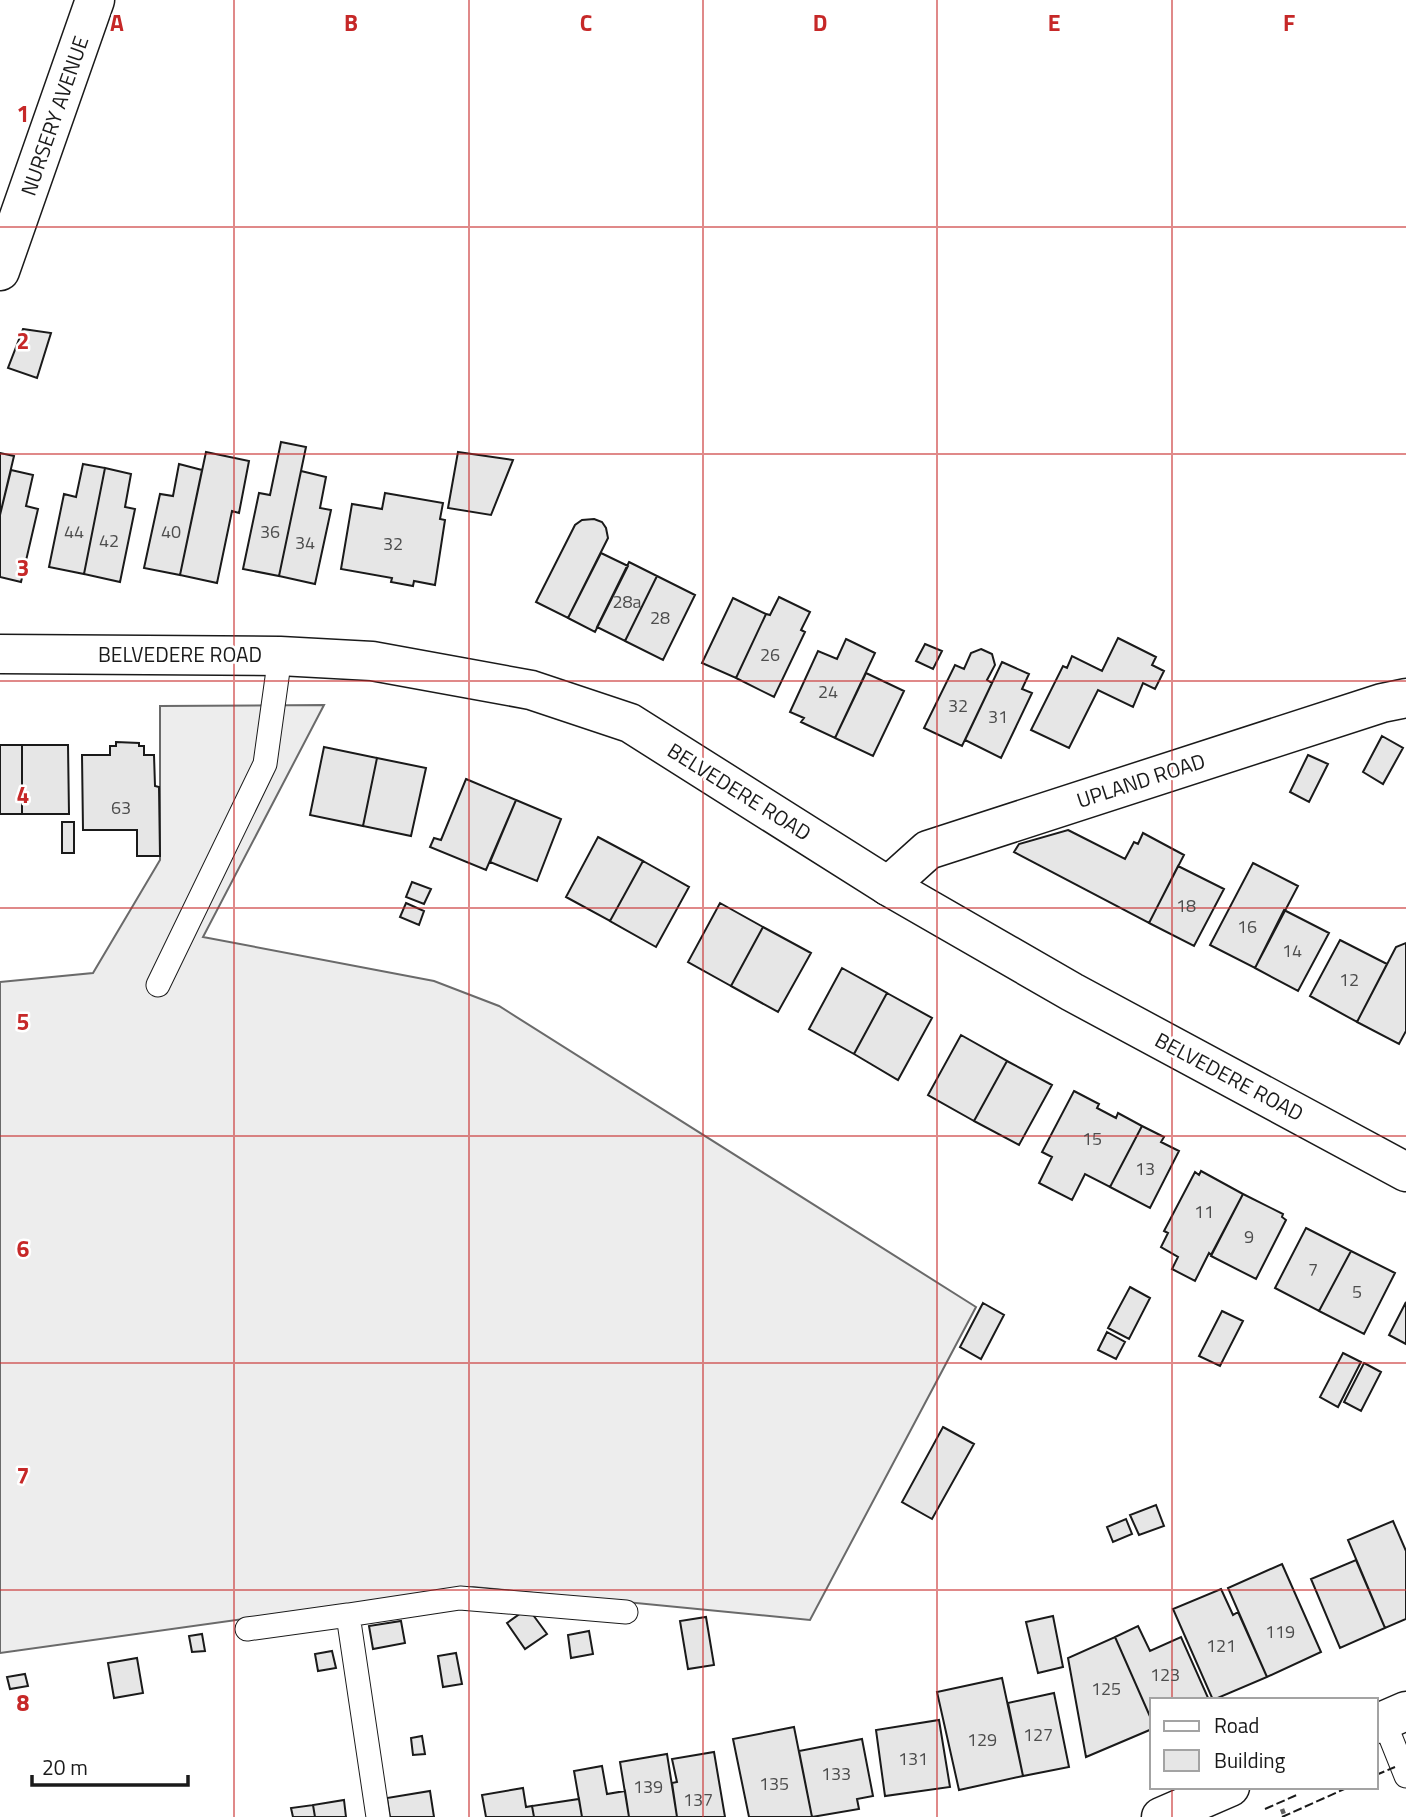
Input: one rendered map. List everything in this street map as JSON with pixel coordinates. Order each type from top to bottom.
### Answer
[{"type":"street","name":"NURSERY AVENUE","points":[[0,271],[95,0]]},
{"type":"street","name":"BELVEDERE ROAD","points":[[0,654],[280,656],[372,661],[531,690],[630,723],[888,886],[1072,992],[1406,1172]]},
{"type":"street","name":"UPLAND ROAD","points":[[888,886],[928,850],[1382,703],[1406,698]]},
{"type":"street","points":[[1161,1817],[1225,1789]]},
{"type":"lane","points":[[158,985],[265,764],[280,656]]},
{"type":"lane","points":[[247,1629],[460,1598],[626,1612]]},
{"type":"lane","points":[[348,1615],[378,1817]]},
{"type":"lane","points":[[1389,1719],[1406,1776]]},
{"type":"path","points":[[1282,1809],[1285,1817]]},
{"type":"shaded area","points":[[324,705],[203,937],[434,981],[499,1006],[976,1307],[810,1620],[473,1587],[0,1653],[0,982],[93,973],[160,860],[160,706]]},
{"type":"building","points":[[23,329],[51,333],[37,378],[8,368]]},
{"type":"building","points":[[281,442],[306,447],[279,576],[243,569],[259,493],[270,495]]},
{"type":"building","points":[[206,452],[249,461],[239,513],[232,511],[217,583],[180,575]]},
{"type":"building","points":[[458,452],[513,460],[491,515],[448,508]]},
{"type":"building","points":[[0,453],[14,456],[0,515]]},
{"type":"building","points":[[83,464],[105,468],[84,574],[49,567],[64,494],[76,497]]},
{"type":"building","points":[[179,464],[202,470],[180,575],[144,568],[160,494],[173,496]]},
{"type":"building","points":[[105,468],[131,474],[125,507],[135,509],[120,582],[84,574]]},
{"type":"building","points":[[11,470],[33,475],[26,506],[38,509],[21,582],[0,577],[0,515]]},
{"type":"building","points":[[301,471],[326,477],[320,508],[331,510],[315,584],[279,576]]},
{"type":"building","points":[[385,493],[443,503],[440,519],[445,520],[435,585],[414,581],[413,586],[391,582],[392,578],[341,569],[352,504],[382,509]]},
{"type":"building","points":[[594,519],[602,522],[608,538],[568,618],[536,602],[575,525],[582,520]]},
{"type":"building","points":[[601,553],[628,566],[595,632],[568,618]]},
{"type":"building","points":[[629,562],[657,576],[625,641],[597,627]]},
{"type":"building","points":[[657,576],[695,595],[663,660],[625,641]]},
{"type":"building","points":[[779,597],[810,612],[801,630],[805,632],[774,697],[736,678],[766,614],[770,615]]},
{"type":"building","points":[[733,598],[766,614],[736,678],[702,663]]},
{"type":"building","points":[[1118,638],[1156,657],[1152,665],[1164,671],[1155,689],[1143,683],[1133,707],[1098,690],[1069,748],[1031,730],[1063,666],[1067,668],[1072,656],[1102,671]]},
{"type":"building","points":[[846,639],[875,653],[835,738],[801,722],[804,718],[790,712],[818,651],[837,659]]},
{"type":"building","points":[[925,644],[942,651],[933,669],[916,661]]},
{"type":"building","points":[[981,649],[992,654],[995,665],[987,680],[992,683],[962,746],[924,728],[955,665],[964,669],[971,653]]},
{"type":"building","points":[[1002,662],[1029,674],[1022,689],[1032,693],[1001,758],[965,740]]},
{"type":"building","points":[[866,673],[904,691],[873,756],[835,738]]},
{"type":"building","points":[[1382,736],[1403,748],[1383,784],[1363,772]]},
{"type":"building","points":[[116,742],[139,743],[139,746],[144,746],[144,755],[154,755],[155,786],[159,787],[160,856],[137,856],[137,830],[83,830],[82,755],[110,755],[110,746],[116,746]]},
{"type":"building","points":[[0,745],[22,745],[22,814],[0,814]]},
{"type":"building","points":[[22,745],[68,745],[69,814],[22,814]]},
{"type":"building","points":[[324,747],[377,758],[363,826],[310,815]]},
{"type":"building","points":[[1308,755],[1328,764],[1309,802],[1290,792]]},
{"type":"building","points":[[377,758],[426,768],[411,836],[363,826]]},
{"type":"building","points":[[466,779],[516,800],[486,870],[430,847],[434,838],[441,840]]},
{"type":"building","points":[[516,800],[561,819],[537,881],[490,862]]},
{"type":"building","points":[[62,822],[74,822],[74,853],[62,853]]},
{"type":"building","points":[[1068,830],[1125,859],[1134,842],[1138,844],[1143,833],[1184,855],[1149,923],[1014,852],[1019,844]]},
{"type":"building","points":[[598,837],[643,861],[610,921],[566,897]]},
{"type":"building","points":[[643,861],[689,887],[656,947],[610,921]]},
{"type":"building","points":[[1253,863],[1298,886],[1255,968],[1210,945]]},
{"type":"building","points":[[1178,866],[1224,889],[1194,946],[1149,923]]},
{"type":"building","points":[[412,882],[431,889],[424,904],[406,897]]},
{"type":"building","points":[[406,903],[424,911],[419,925],[400,917]]},
{"type":"building","points":[[720,903],[763,927],[731,986],[688,962]]},
{"type":"building","points":[[1284,910],[1329,933],[1298,991],[1255,968]]},
{"type":"building","points":[[763,927],[811,953],[778,1012],[731,986]]},
{"type":"building","points":[[1340,940],[1387,964],[1357,1022],[1310,996]]},
{"type":"building","points":[[1406,943],[1406,1031],[1399,1044],[1357,1022],[1396,947]]},
{"type":"building","points":[[842,968],[887,993],[854,1054],[809,1029]]},
{"type":"building","points":[[887,993],[932,1018],[898,1080],[854,1054]]},
{"type":"building","points":[[961,1035],[1007,1061],[974,1121],[928,1095]]},
{"type":"building","points":[[1007,1061],[1052,1085],[1019,1145],[974,1121]]},
{"type":"building","points":[[1074,1091],[1099,1104],[1097,1108],[1116,1118],[1118,1113],[1142,1126],[1110,1187],[1085,1174],[1072,1200],[1039,1183],[1052,1157],[1042,1152]]},
{"type":"building","points":[[1142,1126],[1164,1137],[1161,1142],[1179,1151],[1150,1208],[1110,1187]]},
{"type":"building","points":[[1201,1171],[1243,1194],[1195,1281],[1172,1269],[1178,1257],[1161,1247],[1168,1233],[1164,1231],[1195,1172],[1199,1175]]},
{"type":"building","points":[[1243,1194],[1283,1214],[1282,1217],[1286,1220],[1256,1279],[1211,1256]]},
{"type":"building","points":[[1306,1228],[1351,1251],[1319,1311],[1275,1288]]},
{"type":"building","points":[[1351,1251],[1395,1273],[1364,1334],[1319,1311]]},
{"type":"building","points":[[1130,1287],[1150,1298],[1129,1339],[1108,1328]]},
{"type":"building","points":[[1406,1302],[1406,1344],[1389,1335]]},
{"type":"building","points":[[983,1303],[1004,1315],[981,1359],[960,1347]]},
{"type":"building","points":[[1222,1311],[1243,1321],[1220,1366],[1199,1356]]},
{"type":"building","points":[[1107,1332],[1125,1342],[1116,1359],[1098,1350]]},
{"type":"building","points":[[1343,1353],[1361,1362],[1338,1407],[1320,1397]]},
{"type":"building","points":[[1364,1363],[1381,1372],[1361,1411],[1344,1402]]},
{"type":"building","points":[[943,1427],[974,1444],[932,1519],[902,1502]]},
{"type":"building","points":[[1156,1505],[1164,1526],[1139,1535],[1130,1515]]},
{"type":"building","points":[[1126,1519],[1132,1534],[1113,1542],[1107,1527]]},
{"type":"building","points":[[1393,1521],[1406,1551],[1406,1619],[1385,1628],[1348,1540]]},
{"type":"building","points":[[1356,1560],[1385,1628],[1340,1648],[1311,1579]]},
{"type":"building","points":[[1282,1564],[1321,1652],[1267,1677],[1228,1588]]},
{"type":"building","points":[[1221,1589],[1233,1615],[1238,1612],[1267,1677],[1212,1698],[1173,1609]]},
{"type":"building","points":[[528,1608],[547,1634],[525,1649],[507,1623]]},
{"type":"building","points":[[1053,1616],[1063,1667],[1038,1673],[1026,1622]]},
{"type":"building","points":[[706,1617],[714,1665],[688,1669],[680,1621]]},
{"type":"building","points":[[401,1621],[405,1643],[373,1649],[369,1626]]},
{"type":"building","points":[[1138,1626],[1150,1651],[1181,1637],[1208,1698],[1150,1698],[1150,1716],[1115,1637]]},
{"type":"building","points":[[589,1631],[593,1654],[571,1658],[568,1635]]},
{"type":"building","points":[[202,1634],[205,1651],[192,1652],[189,1636]]},
{"type":"building","points":[[1115,1637],[1150,1716],[1150,1730],[1086,1757],[1068,1658]]},
{"type":"building","points":[[332,1651],[336,1668],[318,1671],[315,1654]]},
{"type":"building","points":[[456,1653],[462,1684],[443,1687],[438,1656]]},
{"type":"building","points":[[137,1658],[143,1693],[114,1698],[108,1663]]},
{"type":"building","points":[[25,1674],[28,1686],[10,1689],[7,1677]]},
{"type":"building","points":[[1002,1678],[1023,1776],[959,1790],[937,1692]]},
{"type":"building","points":[[1054,1693],[1069,1767],[1023,1776],[1008,1703]]},
{"type":"building","points":[[939,1720],[950,1787],[885,1796],[876,1730]]},
{"type":"building","points":[[794,1727],[812,1817],[749,1817],[733,1739]]},
{"type":"building","points":[[422,1736],[425,1754],[413,1755],[411,1738]]},
{"type":"building","points":[[862,1739],[873,1796],[857,1799],[859,1809],[812,1817],[799,1751]]},
{"type":"building","points":[[714,1752],[725,1817],[677,1817],[672,1783],[677,1782],[672,1759]]},
{"type":"building","points":[[667,1754],[677,1817],[629,1817],[620,1762]]},
{"type":"building","points":[[602,1766],[607,1794],[625,1791],[629,1817],[582,1817],[574,1771]]},
{"type":"building","points":[[523,1788],[526,1807],[532,1806],[534,1817],[486,1817],[482,1795]]},
{"type":"building","points":[[430,1791],[434,1817],[390,1817],[387,1798]]},
{"type":"building","points":[[579,1799],[582,1817],[534,1817],[532,1806]]},
{"type":"building","points":[[344,1800],[346,1817],[315,1817],[313,1805]]},
{"type":"building","points":[[313,1805],[315,1817],[293,1817],[291,1808]]},
{"type":"fence","points":[[1378,1774],[1395,1767]]},
{"type":"fence","points":[[1282,1817],[1345,1789]]},
{"type":"fence","points":[[1265,1809],[1299,1794]]}]
